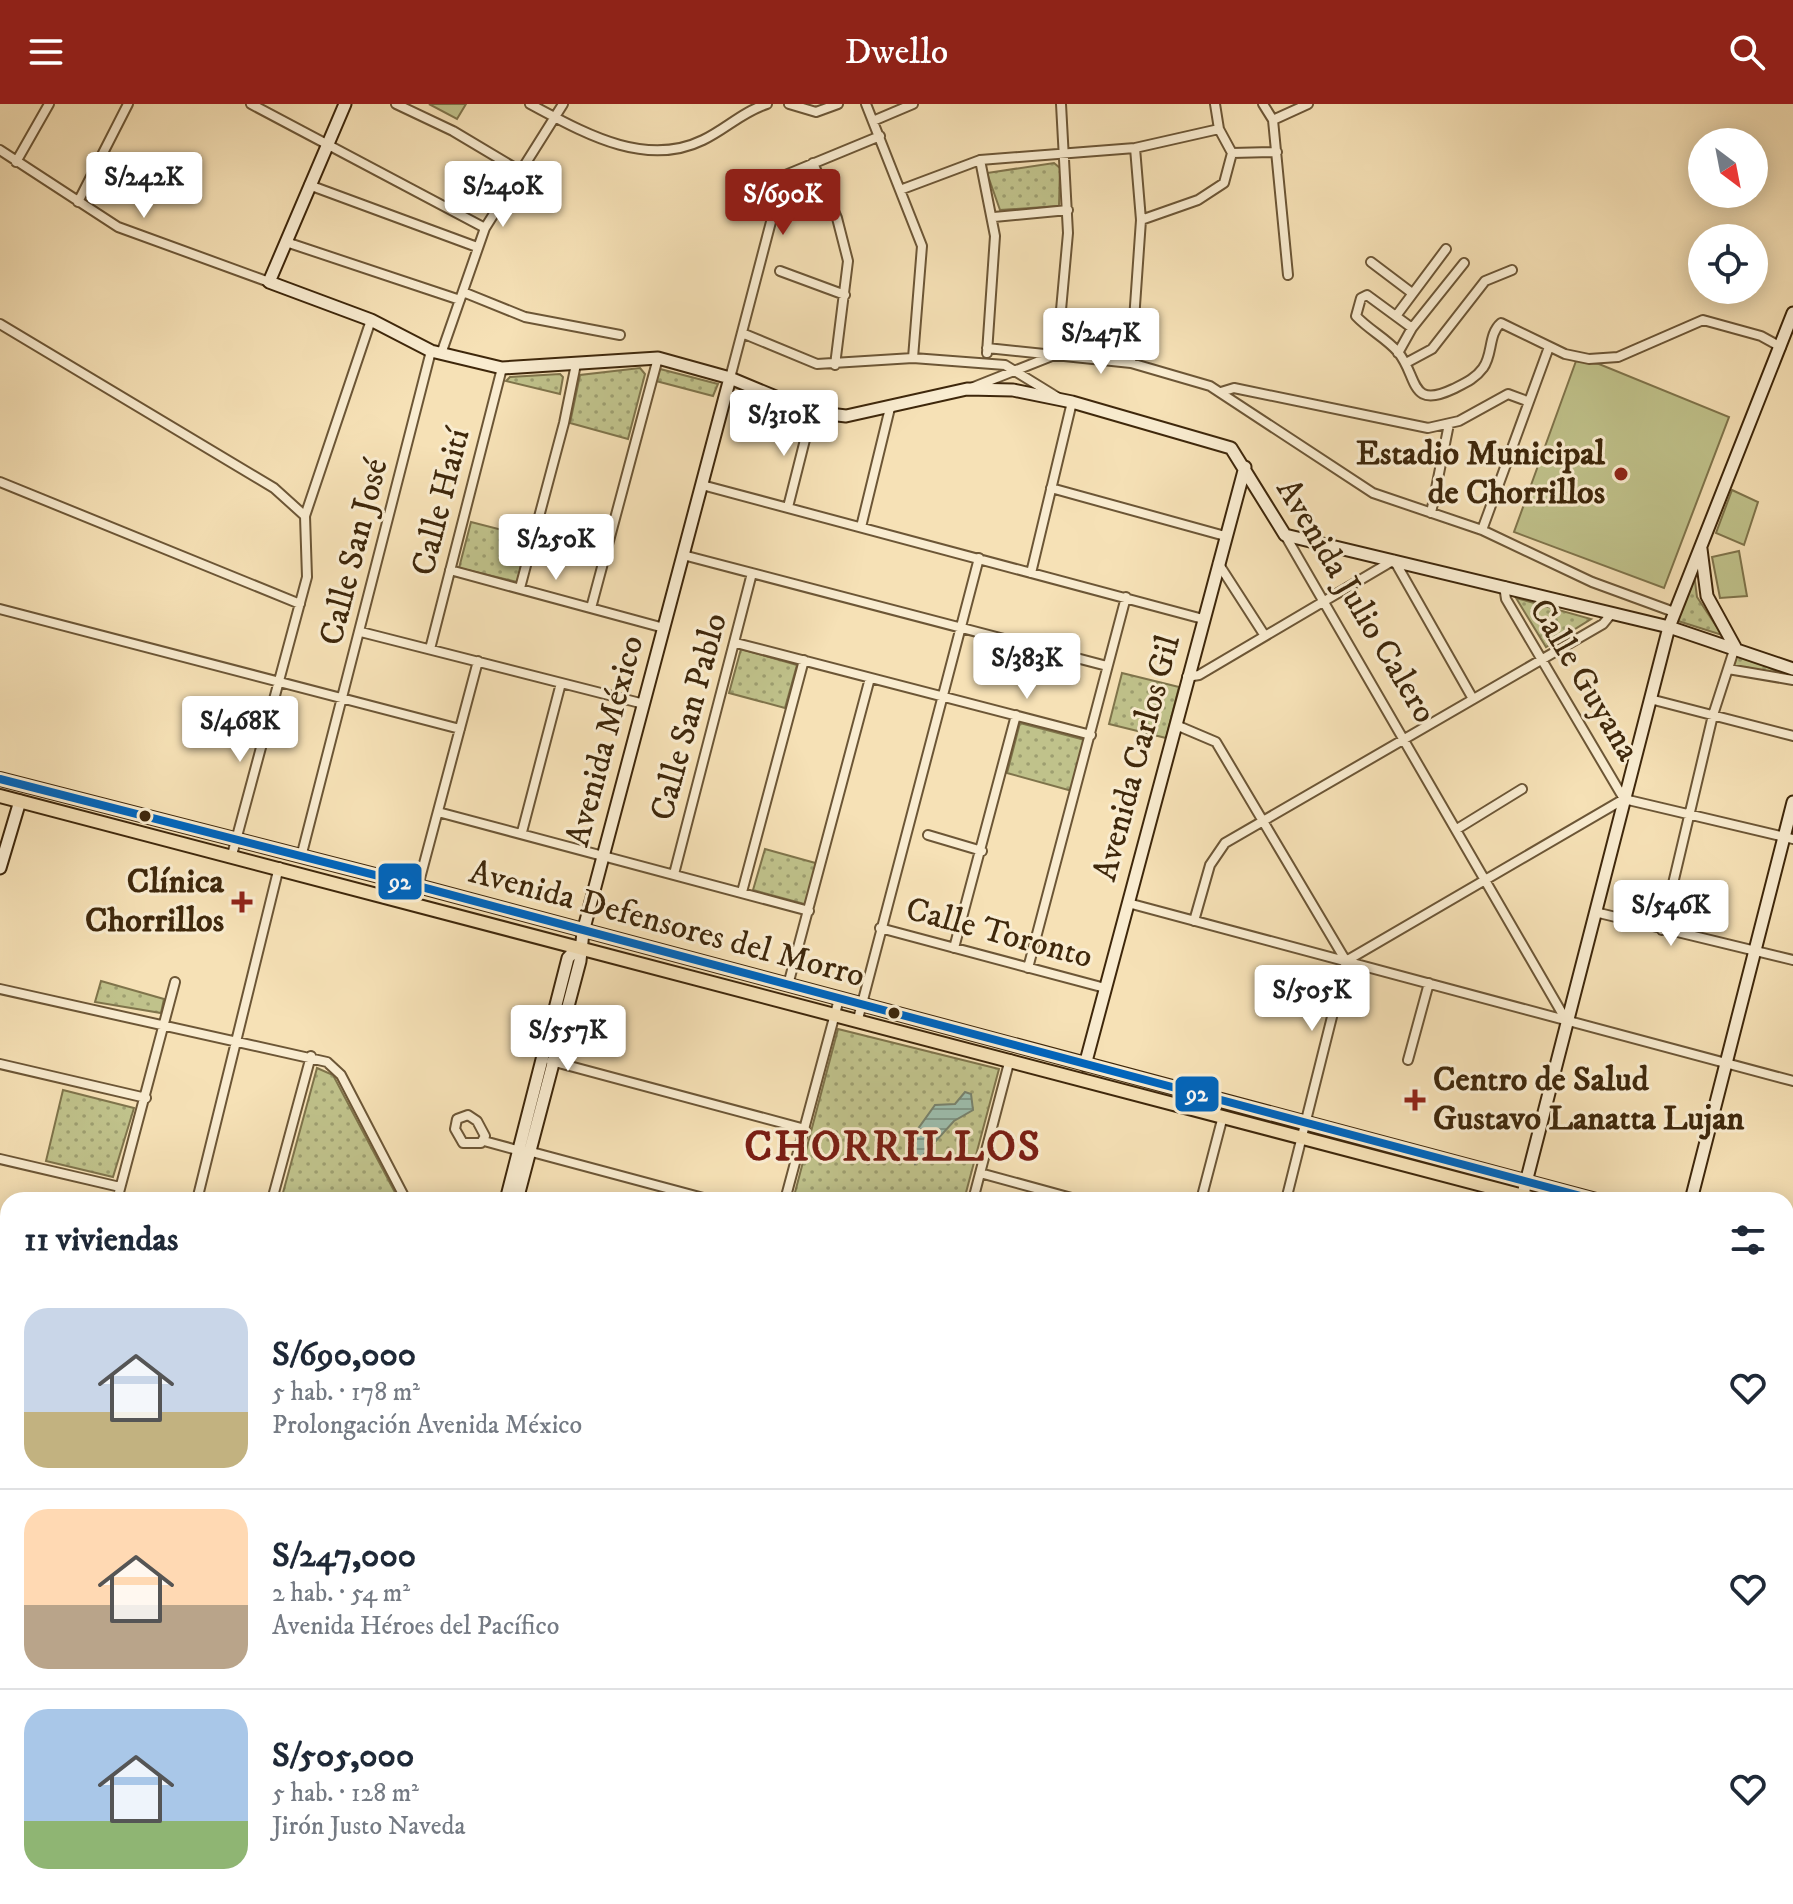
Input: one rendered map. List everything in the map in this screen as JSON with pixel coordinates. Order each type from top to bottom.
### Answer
[{"type":"main road","name":"Avenida Defensores del Morro","points":[[0,779],[418,886],[1565,1192]]},
{"type":"main road","name":"Avenida Defensores del Morro","points":[[0,796],[836,1013],[1500,1192]]},
{"type":"street","points":[[16,162],[49,104]]},
{"type":"street","points":[[78,202],[128,104]]},
{"type":"street","points":[[251,104],[485,228]]},
{"type":"street","points":[[269,282],[345,104]]},
{"type":"street","points":[[396,104],[453,131],[520,171]]},
{"type":"street","points":[[530,104],[601,139],[648,151],[703,140],[740,114],[767,104]]},
{"type":"street","name":"Calle San José","points":[[301,857],[436,353],[461,296],[485,228],[563,104]]},
{"type":"street","points":[[789,104],[816,112],[834,105]]},
{"type":"street","points":[[866,104],[922,246],[913,358]]},
{"type":"street","points":[[873,121],[913,104]]},
{"type":"street","points":[[1057,354],[1068,210],[1061,104]]},
{"type":"street","points":[[1141,220],[1210,194],[1224,183],[1232,153],[1219,129],[1215,104]]},
{"type":"street","points":[[1263,104],[1273,120],[1288,275]]},
{"type":"street","points":[[1273,120],[1308,104]]},
{"type":"street","points":[[900,190],[980,160],[1135,148],[1219,129]]},
{"type":"street","points":[[730,378],[783,176],[880,136]]},
{"type":"street","points":[[1131,363],[1141,220],[1135,148]]},
{"type":"street","name":"Avenida Julio Calero","points":[[0,150],[118,227],[371,320],[436,353],[502,368],[658,358],[730,378],[812,412],[846,416],[967,389],[1057,354]]},
{"type":"street","points":[[1232,153],[1277,152]]},
{"type":"street","points":[[980,160],[994,217],[988,361]]},
{"type":"street","points":[[813,163],[845,245],[848,261],[835,365]]},
{"type":"street","points":[[309,185],[477,247]]},
{"type":"street","points":[[994,217],[1068,210]]},
{"type":"street","points":[[286,242],[525,317],[620,335]]},
{"type":"street","points":[[1396,316],[1446,249]]},
{"type":"street","points":[[1371,262],[1412,293]]},
{"type":"street","points":[[1398,353],[1412,328],[1464,263]]},
{"type":"street","points":[[1406,363],[1432,349],[1485,281],[1512,270]]},
{"type":"street","points":[[780,271],[845,295]]},
{"type":"street","points":[[1412,328],[1367,295],[1361,298],[1355,312],[1406,363],[1416,389],[1424,395],[1435,396],[1474,378],[1486,365],[1493,335],[1501,323],[1578,358],[1609,359],[1703,320],[1747,331],[1781,347]]},
{"type":"street","points":[[1524,1192],[1669,627],[1793,313]]},
{"type":"street","points":[[232,855],[307,577],[305,516],[371,320]]},
{"type":"street","points":[[0,324],[274,488],[305,516]]},
{"type":"street","points":[[742,333],[817,364],[913,358],[988,361],[1016,371],[1059,399]]},
{"type":"street","points":[[1482,530],[1549,347]]},
{"type":"street","points":[[987,348],[1131,363],[1221,392],[1257,420],[1362,487],[1482,530],[1592,582],[1674,612]]},
{"type":"street","points":[[591,608],[658,358]]},
{"type":"street","points":[[520,588],[564,423],[576,364]]},
{"type":"street","name":"Calle Haití","points":[[430,649],[502,368]]},
{"type":"street","name":"Avenida México","points":[[523,1151],[547,1060],[581,954],[579,946],[730,378]]},
{"type":"street","points":[[1221,392],[1234,388],[1417,426],[1449,424],[1505,395],[1527,401]]},
{"type":"street","name":"Avenida Julio Calero","points":[[967,389],[1013,390],[1059,399],[1231,448],[1405,739],[1566,1020]]},
{"type":"street","points":[[1032,574],[1072,402]]},
{"type":"street","points":[[860,526],[890,408]]},
{"type":"street","points":[[788,507],[812,412]]},
{"type":"street","points":[[1431,513],[1449,424]]},
{"type":"street","name":"Avenida Carlos Gil","points":[[1085,1065],[1245,467]]},
{"type":"street","points":[[0,482],[300,604]]},
{"type":"street","points":[[702,485],[1203,619]]},
{"type":"street","points":[[1051,488],[1225,536]]},
{"type":"street","points":[[1285,535],[1669,627],[1793,669]]},
{"type":"street","points":[[1662,930],[1713,715],[1735,647],[1707,596],[1702,574],[1701,541]]},
{"type":"street","points":[[683,555],[1107,666]]},
{"type":"street","points":[[858,1019],[979,558]]},
{"type":"street","points":[[1187,677],[1199,675],[1394,560]]},
{"type":"street","points":[[1394,560],[1473,699]]},
{"type":"street","points":[[1218,563],[1265,636]]},
{"type":"street","points":[[450,570],[664,628]]},
{"type":"street","name":"Calle San Pablo","points":[[674,874],[752,573]]},
{"type":"street","name":"Calle Guyana","points":[[1504,586],[1506,599],[1624,799]]},
{"type":"street","points":[[1028,968],[1126,597]]},
{"type":"street","points":[[0,609],[460,729]]},
{"type":"street","points":[[1194,921],[1215,852],[1263,821],[1603,624],[1612,613]]},
{"type":"street","points":[[361,632],[644,704]]},
{"type":"street","points":[[736,643],[1091,735]]},
{"type":"street","points":[[742,892],[804,660]]},
{"type":"street","points":[[418,886],[478,661]]},
{"type":"street","points":[[1728,669],[1793,680]]},
{"type":"street","points":[[788,985],[870,678]]},
{"type":"street","points":[[522,832],[561,683]]},
{"type":"street","points":[[1650,699],[1793,736]]},
{"type":"street","points":[[954,948],[1016,715]]},
{"type":"street","points":[[1176,725],[1216,742],[1346,961],[1288,1192]]},
{"type":"street","points":[[1457,829],[1522,789]]},
{"type":"street","points":[[1346,961],[1624,799],[1789,838]]},
{"type":"street","points":[[0,868],[20,801]]},
{"type":"street","points":[[1693,1192],[1755,952],[1789,838],[1793,802]]},
{"type":"street","points":[[438,812],[809,911]]},
{"type":"street","points":[[928,835],[982,851]]},
{"type":"street","points":[[199,1192],[279,866]]},
{"type":"street","points":[[1128,903],[1793,1081]]},
{"type":"street","points":[[1595,912],[1793,960]]},
{"type":"street","name":"Calle Toronto","points":[[880,928],[1105,988]]},
{"type":"street","points":[[119,1192],[175,982]]},
{"type":"street","points":[[1408,1060],[1429,983]]},
{"type":"street","points":[[0,989],[165,1023],[327,1062],[341,1075],[402,1192]]},
{"type":"street","points":[[787,1192],[839,999]]},
{"type":"street","points":[[274,1192],[311,1056]]},
{"type":"street","points":[[975,1192],[1010,1059]]},
{"type":"street","points":[[547,1060],[805,1129]]},
{"type":"street","points":[[0,1064],[146,1098]]},
{"type":"street","points":[[1203,1192],[1223,1116]]},
{"type":"street","points":[[484,1141],[680,1192]]},
{"type":"street","points":[[509,1192],[523,1151]]},
{"type":"street","points":[[518,1192],[523,1151]]},
{"type":"street","points":[[0,1159],[120,1187]]},
{"type":"street","points":[[980,1173],[1050,1192]]},
{"type":"green space","points":[[429,104],[466,104],[457,119]]},
{"type":"green space","points":[[1054,163],[1060,168],[1059,206],[1000,210],[987,173]]},
{"type":"green space","name":"Estadio Municipal de Chorrillos","points":[[1576,361],[1599,364],[1729,417],[1664,588],[1514,532]]},
{"type":"green space","points":[[640,368],[645,374],[628,439],[570,423],[580,375]]},
{"type":"green space","points":[[660,369],[718,384],[713,396],[656,381]]},
{"type":"green space","points":[[560,374],[563,377],[560,394],[506,381],[510,377]]},
{"type":"green space","points":[[1732,490],[1758,502],[1744,545],[1716,533]]},
{"type":"green space","points":[[471,522],[529,537],[517,582],[459,568]]},
{"type":"green space","points":[[1739,551],[1747,596],[1720,598],[1712,557]]},
{"type":"green space","points":[[1693,566],[1697,597],[1722,635],[1675,620]]},
{"type":"green space","points":[[1516,598],[1591,619],[1546,647]]},
{"type":"green space","points":[[741,649],[797,665],[785,708],[729,693]]},
{"type":"green space","points":[[1738,651],[1783,675],[1734,667],[1733,658]]},
{"type":"green space","points":[[1122,673],[1179,687],[1166,738],[1109,724]]},
{"type":"green space","points":[[1020,723],[1085,740],[1072,791],[1007,773]]},
{"type":"green space","points":[[765,849],[819,864],[808,905],[753,890]]},
{"type":"green space","points":[[101,981],[164,999],[161,1013],[95,1002]]},
{"type":"green space","points":[[838,1029],[999,1069],[966,1192],[795,1192]]},
{"type":"green space","points":[[317,1068],[333,1075],[395,1192],[283,1192]]},
{"type":"green space","points":[[63,1090],[134,1108],[113,1177],[46,1161]]},
{"type":"shaded area","points":[[965,1092],[971,1094],[973,1110],[954,1121],[915,1164],[910,1151],[915,1133],[935,1105],[955,1104]]},
{"type":"transit line","name":"92","points":[[0,779],[418,886],[1566,1192]]},
{"type":"place","name":"Estadio Municipal de Chorrillos","points":[[1621,474]]},
{"type":"place","name":"Clínica Chorrillos","points":[[242,902]]},
{"type":"place","name":"Centro de Salud Gustavo Lanatta Lujan","points":[[1415,1100]]},
{"type":"district","name":"CHORRILLOS","points":[[893,1148]]}]
